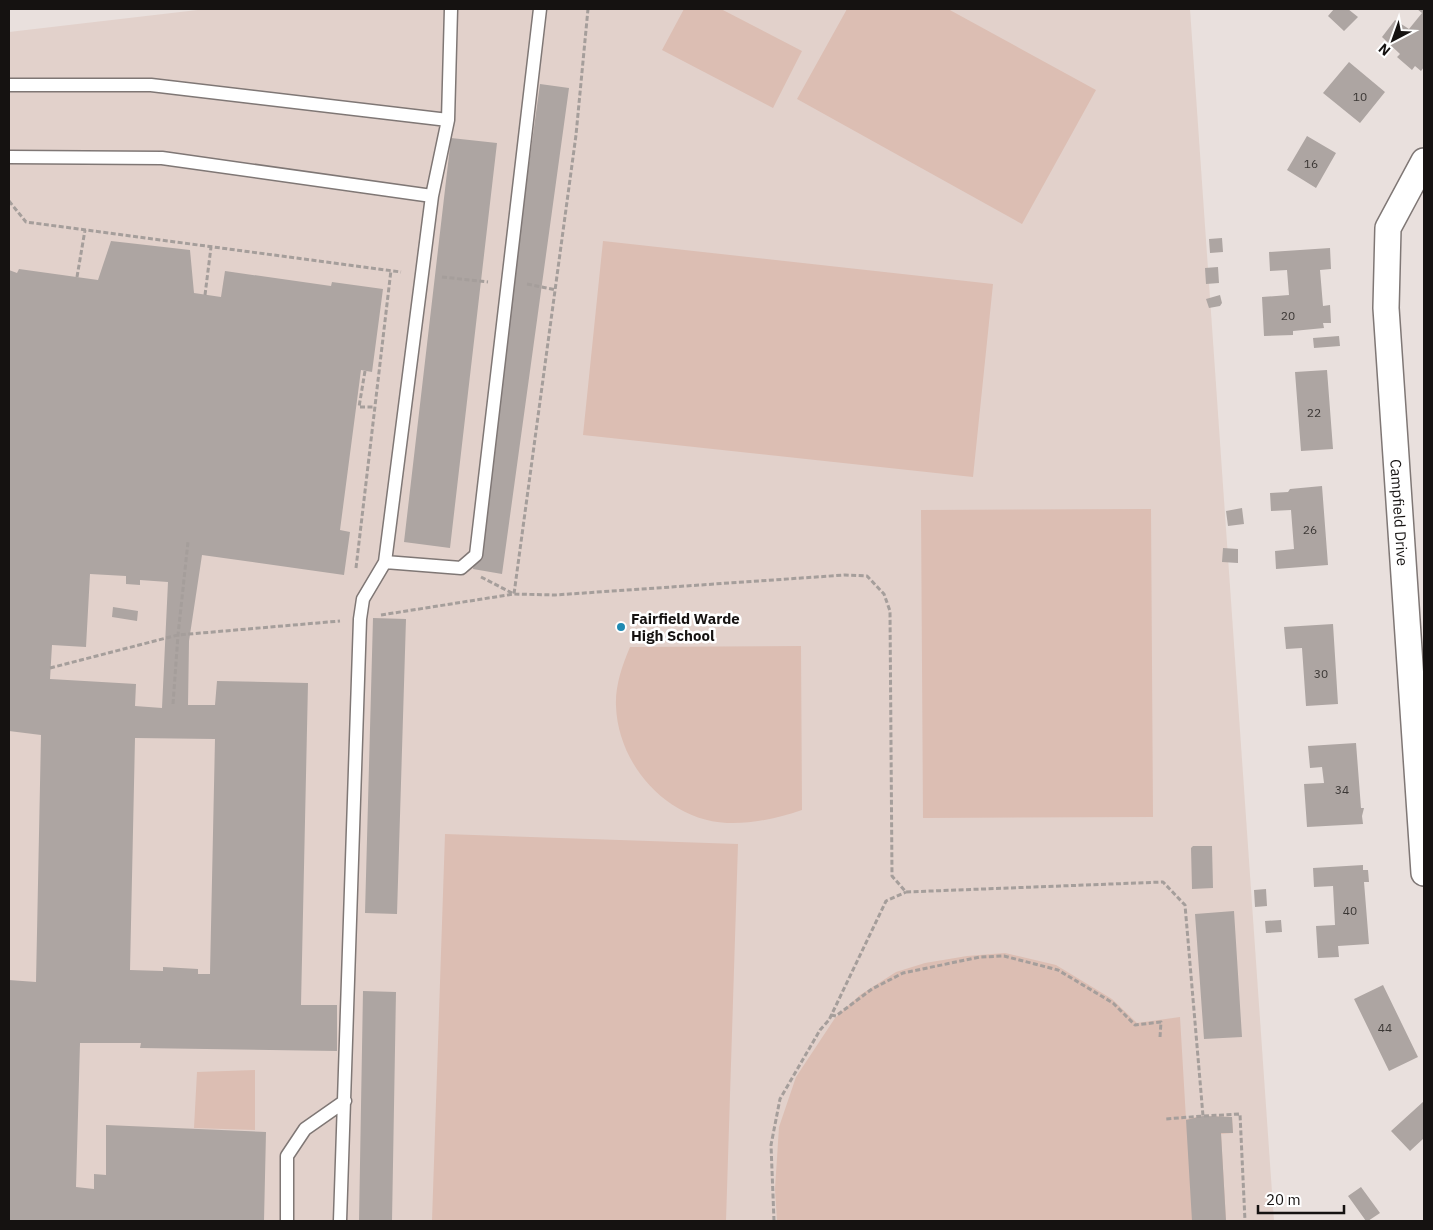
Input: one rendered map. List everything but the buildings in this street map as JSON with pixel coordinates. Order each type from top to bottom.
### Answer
[{"type":"street","name":"Campfield Drive","points":[[1424,161],[1388,228],[1386,308],[1424,874]]},
{"type":"lane","points":[[340,1221],[360,619],[363,599],[385,562],[432,196],[448,120],[450,9]]},
{"type":"lane","points":[[385,562],[461,568],[476,555],[540,9]]},
{"type":"lane","points":[[9,85],[152,85],[448,120]]},
{"type":"lane","points":[[9,157],[162,158],[432,196]]},
{"type":"lane","points":[[287,1221],[287,1156],[305,1129],[345,1101]]},
{"type":"path","points":[[514,594],[576,135],[588,9]]},
{"type":"path","points":[[9,201],[26,222],[422,274],[508,284],[524,284],[556,290]]},
{"type":"path","points":[[77,277],[86,230]]},
{"type":"path","points":[[205,295],[211,246]]},
{"type":"path","points":[[355,573],[391,270]]},
{"type":"path","points":[[365,371],[359,407],[375,407]]},
{"type":"path","points":[[173,704],[188,542]]},
{"type":"path","points":[[50,668],[178,635],[360,619],[391,612],[514,594],[555,595],[845,575],[867,576],[884,594],[890,611],[892,876],[906,892]]},
{"type":"path","points":[[507,589],[514,594]]},
{"type":"path","points":[[774,1221],[772,1145],[780,1099],[831,1015],[886,900],[906,892],[1163,882],[1184,905],[1203,1116]]},
{"type":"path","points":[[831,1015],[836,1016],[872,989],[902,973],[980,957],[1004,956],[1058,970],[1113,1003],[1135,1025],[1161,1022],[1160,1037]]},
{"type":"path","points":[[1165,1119],[1240,1114],[1245,1221]]},
{"type":"shaded area","name":"Fairfield Warde High School","points":[[206,9],[1190,9],[1274,1221],[9,1221],[9,32]]},
{"type":"shaded area","points":[[684,9],[721,9],[802,51],[773,108],[662,50]]},
{"type":"shaded area","points":[[847,9],[948,9],[1096,90],[1022,224],[797,99]]},
{"type":"shaded area","points":[[603,241],[993,284],[973,477],[583,435]]},
{"type":"shaded area","points":[[1151,509],[1153,817],[923,818],[921,510]]},
{"type":"shaded area","points":[[801,646],[802,810],[775,818],[746,823],[705,820],[685,812],[666,800],[650,786],[636,768],[626,749],[619,728],[616,706],[617,691],[630,647]]},
{"type":"shaded area","points":[[445,834],[738,844],[726,1221],[432,1221]]},
{"type":"shaded area","points":[[1005,953],[1056,965],[1112,999],[1137,1023],[1180,1017],[1186,1119],[1203,1116],[1232,1117],[1233,1133],[1221,1134],[1226,1221],[777,1221],[775,1189],[779,1127],[796,1077],[835,1018],[860,995],[896,972],[925,963],[967,956]]},
{"type":"shaded area","points":[[255,1070],[255,1130],[194,1128],[197,1072]]},
{"type":"place","name":"Fairfield Warde High School","points":[[621,627]]}]
